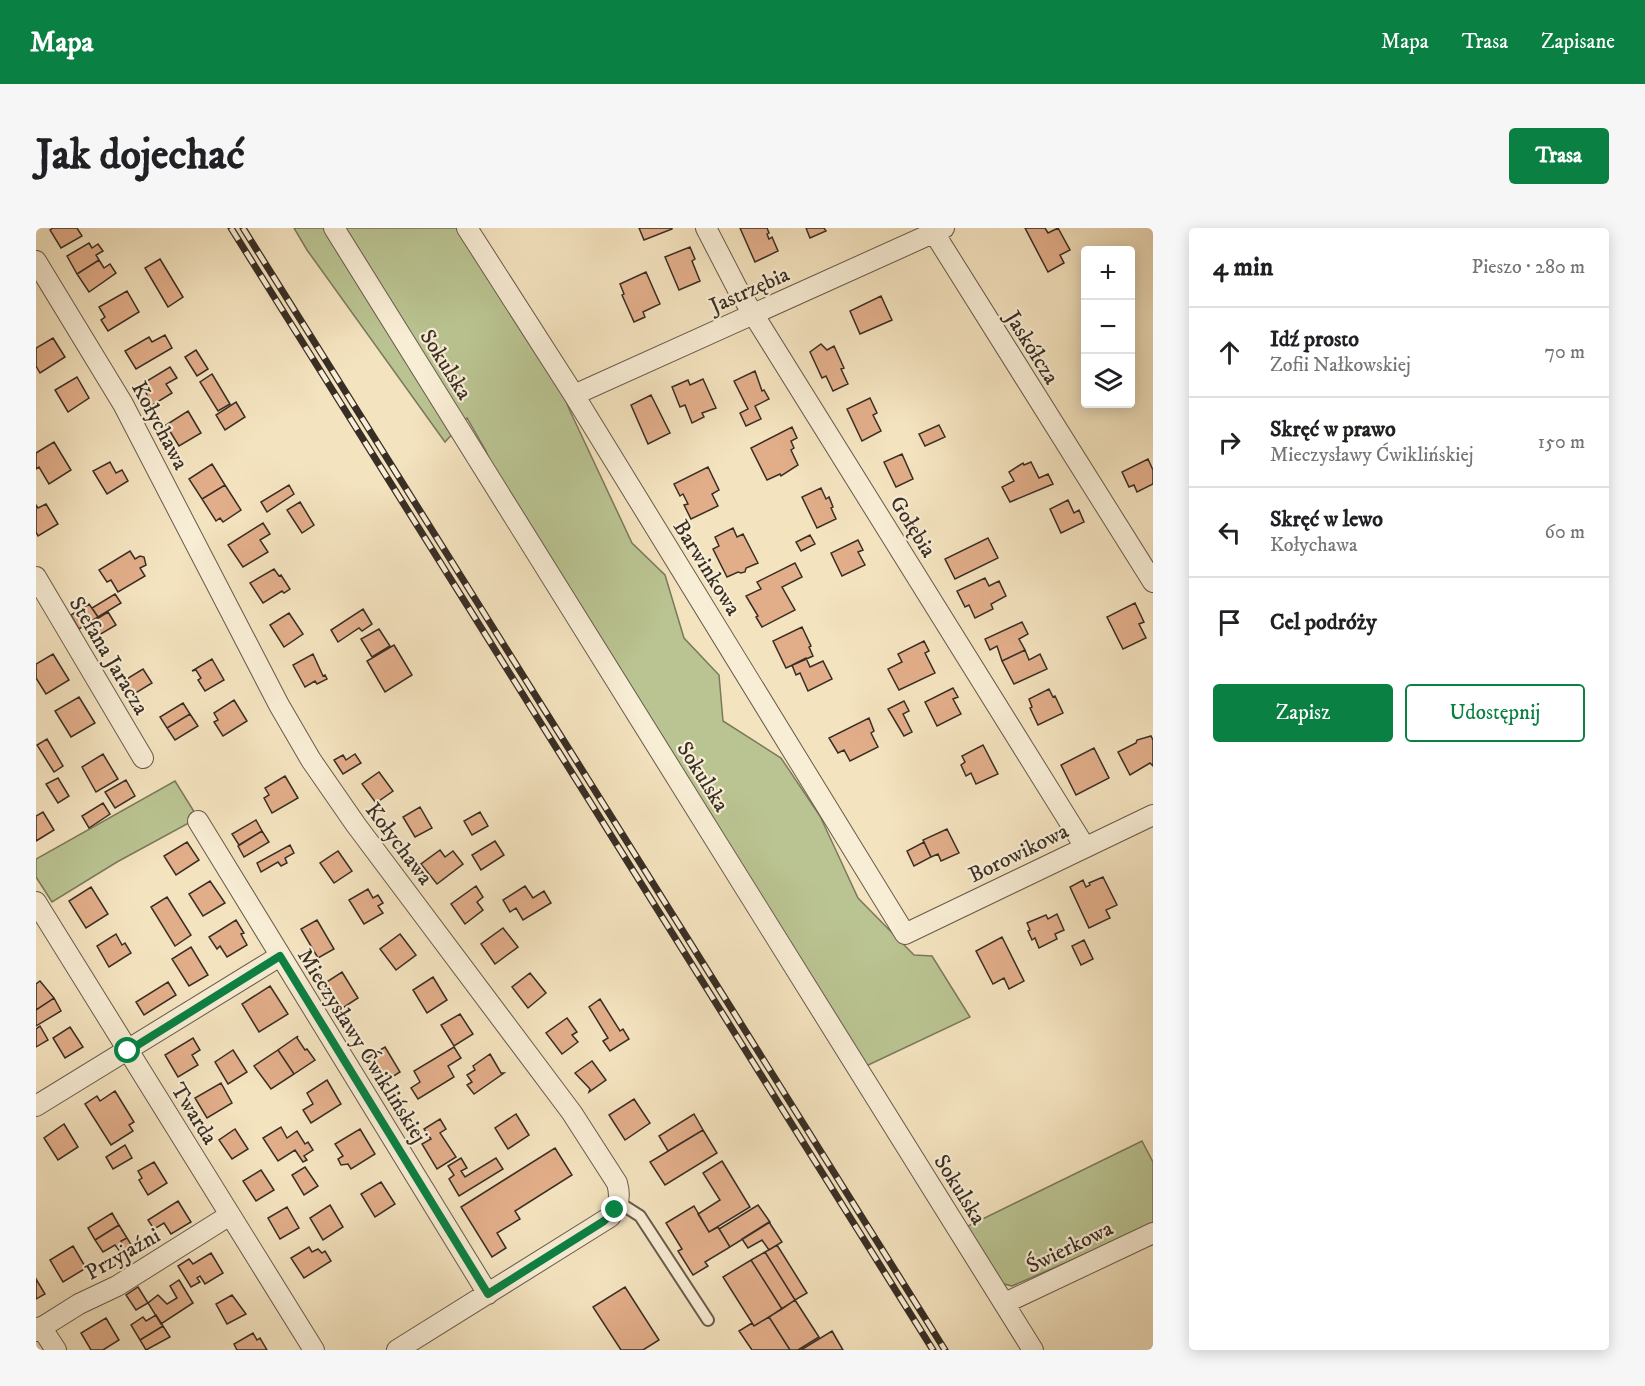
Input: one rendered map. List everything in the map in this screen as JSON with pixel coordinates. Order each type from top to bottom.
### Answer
[{"type":"street","name":"Sokulska","points":[[334,228],[1033,1350]]},
{"type":"street","name":"Barwinkowa","points":[[467,228],[574,395],[905,934]]},
{"type":"street","name":"Gołębia","points":[[706,228],[737,288],[1085,847]]},
{"type":"street","name":"Jastrzębia","points":[[574,395],[936,230]]},
{"type":"street","name":"Jaskółcza","points":[[936,230],[1153,582]]},
{"type":"street","name":"Kołychawa","points":[[36,261],[123,404],[279,705],[311,760],[356,825],[572,1113],[616,1180],[620,1193],[618,1202]]},
{"type":"street","name":"Stefana Jaracza","points":[[36,577],[143,758]]},
{"type":"street","name":"Borowikowa","points":[[905,934],[1153,814]]},
{"type":"street","name":"Mieczysławy Ćwiklińskiej","points":[[198,821],[488,1294]]},
{"type":"street","name":"Twarda","points":[[36,902],[314,1350]]},
{"type":"street","points":[[36,1106],[280,956]]},
{"type":"street","points":[[397,1350],[604,1221],[613,1213],[618,1202]]},
{"type":"street","name":"Przyjaźni","points":[[39,1329],[79,1304],[117,1286],[230,1215]]},
{"type":"street","name":"Świerkowa","points":[[1005,1304],[1153,1233]]},
{"type":"street","points":[[39,1329],[56,1350]]},
{"type":"lane","points":[[618,1202],[640,1216],[708,1320]]},
{"type":"green space","points":[[294,228],[457,228],[563,394],[632,543],[665,575],[684,638],[719,675],[723,721],[781,758],[820,816],[858,898],[914,955],[932,956],[970,1017],[864,1067],[500,486],[486,451],[467,418],[445,442],[307,250]]},
{"type":"green space","points":[[175,781],[198,818],[117,862],[52,902],[36,877],[36,859]]},
{"type":"green space","points":[[1142,1141],[1153,1162],[1153,1225],[1012,1286],[1000,1283],[964,1228]]},
{"type":"building","points":[[77,228],[82,236],[61,248],[50,230]]},
{"type":"building","points":[[639,228],[672,228],[672,229],[644,240]]},
{"type":"building","points":[[740,228],[767,228],[769,239],[772,237],[778,251],[755,262]]},
{"type":"building","points":[[806,228],[824,228],[826,231],[810,238]]},
{"type":"building","points":[[1025,228],[1045,228],[1048,233],[1058,228],[1070,250],[1060,255],[1064,263],[1048,272]]},
{"type":"building","points":[[89,243],[92,248],[98,244],[103,251],[96,255],[99,260],[77,274],[67,256]]},
{"type":"building","points":[[690,247],[695,259],[692,261],[700,281],[679,290],[665,257]]},
{"type":"building","points":[[160,259],[183,297],[168,307],[145,268]]},
{"type":"building","points":[[99,260],[104,268],[110,264],[116,273],[89,292],[77,274]]},
{"type":"building","points":[[646,272],[660,304],[643,312],[645,317],[634,322],[622,295],[624,294],[620,284]]},
{"type":"building","points":[[127,291],[139,312],[108,331],[101,320],[105,317],[99,307]]},
{"type":"building","points":[[881,296],[892,320],[860,334],[850,311]]},
{"type":"building","points":[[165,335],[172,348],[136,369],[125,351],[149,337],[152,342]]},
{"type":"building","points":[[53,338],[65,357],[40,373],[36,366],[36,348]]},
{"type":"building","points":[[821,344],[827,350],[834,346],[844,368],[841,369],[848,384],[833,391],[826,376],[822,378],[810,352]]},
{"type":"building","points":[[196,350],[208,369],[197,376],[185,357]]},
{"type":"building","points":[[170,367],[177,378],[166,384],[172,393],[154,404],[153,408],[142,384]]},
{"type":"building","points":[[755,371],[762,391],[764,390],[769,399],[755,406],[761,419],[746,426],[740,413],[748,409],[734,381]]},
{"type":"building","points":[[212,374],[230,404],[218,411],[200,382]]},
{"type":"building","points":[[77,377],[89,398],[68,412],[55,390]]},
{"type":"building","points":[[703,379],[716,408],[702,413],[704,417],[692,423],[685,405],[680,407],[672,387],[688,380],[690,385]]},
{"type":"building","points":[[651,395],[670,433],[648,444],[631,405]]},
{"type":"building","points":[[870,398],[877,413],[873,415],[881,431],[862,441],[847,409]]},
{"type":"building","points":[[236,402],[245,417],[225,430],[216,415]]},
{"type":"building","points":[[188,411],[201,433],[179,446],[166,425]]},
{"type":"building","points":[[939,425],[945,437],[925,446],[919,434]]},
{"type":"building","points":[[792,427],[797,438],[791,441],[794,448],[791,450],[798,465],[781,476],[780,474],[767,480],[751,448]]},
{"type":"building","points":[[54,442],[71,470],[49,484],[39,467],[36,469],[36,453]]},
{"type":"building","points":[[902,454],[913,479],[896,487],[884,462]]},
{"type":"building","points":[[1148,459],[1153,470],[1153,484],[1137,492],[1134,485],[1129,487],[1122,472]]},
{"type":"building","points":[[110,462],[116,473],[122,470],[128,481],[107,494],[93,471]]},
{"type":"building","points":[[1031,462],[1039,478],[1048,474],[1053,484],[1010,502],[1002,487],[1014,481],[1009,472],[1023,463],[1024,465]]},
{"type":"building","points":[[212,464],[225,485],[202,499],[189,479]]},
{"type":"building","points":[[708,467],[719,490],[712,494],[718,506],[691,519],[684,505],[688,504],[683,494],[680,496],[674,484]]},
{"type":"building","points":[[225,485],[241,510],[223,522],[220,518],[216,521],[202,499]]},
{"type":"building","points":[[289,485],[294,494],[267,512],[261,502]]},
{"type":"building","points":[[821,488],[826,499],[829,497],[836,519],[817,528],[802,497]]},
{"type":"building","points":[[1068,500],[1074,513],[1079,510],[1084,522],[1061,533],[1050,509]]},
{"type":"building","points":[[300,502],[314,525],[302,533],[287,510]]},
{"type":"building","points":[[46,504],[58,524],[38,536],[36,505],[38,508]]},
{"type":"building","points":[[263,523],[270,534],[260,540],[268,552],[243,567],[228,545]]},
{"type":"building","points":[[733,528],[737,537],[743,534],[758,563],[746,568],[745,572],[738,572],[727,577],[713,549],[719,546],[715,537]]},
{"type":"building","points":[[810,535],[815,544],[801,551],[796,542]]},
{"type":"building","points":[[988,538],[998,558],[955,579],[945,559]]},
{"type":"building","points":[[858,540],[863,550],[858,552],[865,565],[842,576],[831,553]]},
{"type":"building","points":[[130,551],[135,559],[140,556],[144,557],[146,565],[140,568],[145,576],[118,592],[111,580],[107,582],[99,570]]},
{"type":"building","points":[[795,563],[802,577],[782,587],[795,610],[762,627],[746,596],[761,589],[757,582]]},
{"type":"building","points":[[274,569],[290,589],[284,593],[282,591],[263,603],[250,583]]},
{"type":"building","points":[[985,578],[989,586],[999,581],[1006,596],[991,604],[993,609],[975,618],[969,605],[965,607],[957,591]]},
{"type":"building","points":[[115,594],[121,603],[98,617],[92,608]]},
{"type":"building","points":[[1135,603],[1144,622],[1139,624],[1146,638],[1123,649],[1107,617]]},
{"type":"building","points":[[89,604],[98,617],[79,629],[71,615]]},
{"type":"building","points":[[363,609],[372,624],[362,631],[359,628],[338,642],[331,630]]},
{"type":"building","points":[[108,612],[116,625],[94,638],[87,625]]},
{"type":"building","points":[[289,613],[303,634],[284,647],[270,625]]},
{"type":"building","points":[[1022,622],[1028,634],[1019,639],[1025,650],[1002,661],[997,646],[990,650],[985,639]]},
{"type":"building","points":[[802,627],[813,656],[786,668],[773,641]]},
{"type":"building","points":[[379,629],[390,646],[372,657],[361,639]]},
{"type":"building","points":[[924,641],[929,651],[925,653],[935,673],[899,690],[888,669],[902,662],[898,654]]},
{"type":"building","points":[[394,645],[412,675],[385,692],[367,661]]},
{"type":"building","points":[[1025,650],[1029,660],[1040,654],[1047,669],[1014,684],[1002,661]]},
{"type":"building","points":[[53,654],[69,680],[46,694],[36,678],[36,664]]},
{"type":"building","points":[[313,654],[323,676],[325,675],[327,679],[317,684],[315,681],[305,687],[293,665]]},
{"type":"building","points":[[806,658],[810,667],[823,661],[832,679],[808,691],[800,673],[796,675],[792,665]]},
{"type":"building","points":[[212,659],[224,680],[205,691],[198,680],[201,678],[196,670],[192,671]]},
{"type":"building","points":[[143,669],[152,683],[134,694],[125,680]]},
{"type":"building","points":[[953,688],[958,697],[953,699],[961,714],[937,726],[925,702]]},
{"type":"building","points":[[1049,689],[1063,713],[1038,725],[1030,708],[1032,707],[1029,699]]},
{"type":"building","points":[[79,697],[95,723],[71,737],[55,711]]},
{"type":"building","points":[[234,700],[247,721],[223,736],[214,722],[218,720],[214,713]]},
{"type":"building","points":[[904,701],[909,711],[903,714],[912,732],[904,736],[888,709]]},
{"type":"building","points":[[183,703],[190,714],[167,728],[160,717]]},
{"type":"building","points":[[190,714],[198,726],[175,740],[167,728]]},
{"type":"building","points":[[869,718],[874,731],[871,733],[878,747],[850,761],[844,750],[838,753],[829,738]]},
{"type":"building","points":[[1151,736],[1153,766],[1150,763],[1130,775],[1118,752],[1136,743],[1137,740]]},
{"type":"building","points":[[47,739],[63,766],[54,772],[37,745]]},
{"type":"building","points":[[983,745],[998,774],[976,784],[971,773],[966,776],[961,765],[965,762],[962,756]]},
{"type":"building","points":[[1094,748],[1109,778],[1076,795],[1061,765]]},
{"type":"building","points":[[103,754],[118,779],[96,792],[82,767]]},
{"type":"building","points":[[355,754],[361,763],[343,774],[334,760],[343,755],[346,760]]},
{"type":"building","points":[[379,772],[393,791],[376,803],[362,784]]},
{"type":"building","points":[[285,776],[298,798],[272,813],[264,798],[269,795],[265,788]]},
{"type":"building","points":[[58,778],[69,796],[58,803],[46,784]]},
{"type":"building","points":[[126,780],[135,796],[115,808],[105,792]]},
{"type":"building","points":[[103,803],[110,814],[89,828],[82,816]]},
{"type":"building","points":[[420,807],[432,828],[415,837],[403,817]]},
{"type":"building","points":[[43,812],[54,830],[36,841],[36,816]]},
{"type":"building","points":[[480,812],[488,826],[472,835],[464,821]]},
{"type":"building","points":[[256,820],[262,831],[239,845],[232,834]]},
{"type":"building","points":[[947,829],[959,853],[941,861],[938,854],[931,857],[923,840]]},
{"type":"building","points":[[262,831],[269,842],[244,857],[238,846]]},
{"type":"building","points":[[495,841],[504,855],[481,870],[472,855]]},
{"type":"building","points":[[187,842],[199,860],[176,875],[164,856]]},
{"type":"building","points":[[924,842],[931,857],[914,866],[907,851]]},
{"type":"building","points":[[290,845],[294,853],[285,858],[287,863],[281,866],[278,862],[261,872],[257,863]]},
{"type":"building","points":[[440,850],[445,857],[453,851],[463,864],[437,884],[421,864]]},
{"type":"building","points":[[338,851],[352,871],[334,883],[320,863]]},
{"type":"building","points":[[1103,877],[1117,905],[1106,910],[1110,918],[1089,928],[1070,887],[1083,880],[1086,887],[1090,885],[1089,883]]},
{"type":"building","points":[[210,881],[225,903],[203,916],[189,894]]},
{"type":"building","points":[[476,886],[483,897],[477,902],[483,910],[465,924],[451,904]]},
{"type":"building","points":[[525,886],[533,898],[544,891],[551,903],[523,920],[516,908],[510,912],[503,900]]},
{"type":"building","points":[[91,887],[108,914],[86,928],[69,901]]},
{"type":"building","points":[[368,889],[373,898],[378,895],[383,903],[378,906],[383,913],[364,924],[349,900]]},
{"type":"building","points":[[167,897],[191,935],[175,946],[151,907]]},
{"type":"building","points":[[1057,914],[1064,930],[1055,934],[1057,939],[1039,948],[1035,938],[1032,940],[1027,923],[1046,915],[1048,919]]},
{"type":"building","points":[[236,920],[244,933],[241,934],[247,945],[227,957],[220,946],[217,949],[209,937]]},
{"type":"building","points":[[317,920],[334,949],[318,958],[301,929]]},
{"type":"building","points":[[503,928],[518,947],[495,964],[481,944]]},
{"type":"building","points":[[116,934],[122,945],[125,943],[131,953],[109,967],[97,946]]},
{"type":"building","points":[[400,934],[416,955],[396,970],[380,949]]},
{"type":"building","points":[[1002,937],[1024,981],[1009,989],[1004,978],[993,984],[976,951]]},
{"type":"building","points":[[1084,940],[1093,959],[1081,965],[1072,946]]},
{"type":"building","points":[[191,947],[208,975],[189,986],[172,959]]},
{"type":"building","points":[[342,972],[358,998],[338,1011],[322,985]]},
{"type":"building","points":[[530,973],[546,993],[528,1008],[512,987]]},
{"type":"building","points":[[433,977],[447,1000],[427,1013],[413,990]]},
{"type":"building","points":[[40,981],[54,998],[36,1010],[36,984]]},
{"type":"building","points":[[168,982],[176,995],[144,1015],[136,1002]]},
{"type":"building","points":[[270,986],[288,1014],[259,1032],[242,1004]]},
{"type":"building","points":[[54,998],[61,1011],[36,1026],[36,1010]]},
{"type":"building","points":[[600,999],[620,1031],[623,1029],[629,1039],[610,1051],[603,1041],[608,1038],[589,1007]]},
{"type":"building","points":[[460,1014],[473,1034],[454,1046],[441,1025]]},
{"type":"building","points":[[567,1018],[577,1032],[572,1035],[578,1042],[562,1054],[546,1033]]},
{"type":"building","points":[[40,1026],[48,1040],[36,1047],[36,1029]]},
{"type":"building","points":[[70,1027],[83,1047],[65,1058],[53,1038]]},
{"type":"building","points":[[298,1036],[305,1050],[307,1049],[315,1060],[294,1074],[278,1050]]},
{"type":"building","points":[[193,1038],[200,1050],[192,1055],[198,1065],[178,1077],[165,1055]]},
{"type":"building","points":[[385,1047],[400,1072],[381,1084],[365,1059]]},
{"type":"building","points":[[454,1047],[461,1058],[448,1066],[454,1077],[418,1099],[411,1088],[420,1082],[414,1071]]},
{"type":"building","points":[[233,1050],[247,1072],[228,1084],[215,1062]]},
{"type":"building","points":[[278,1050],[294,1074],[271,1089],[254,1066]]},
{"type":"building","points":[[490,1054],[501,1073],[504,1073],[474,1094],[467,1085],[472,1082],[467,1075],[475,1070],[473,1066]]},
{"type":"building","points":[[592,1061],[606,1080],[589,1092],[590,1089],[575,1073]]},
{"type":"building","points":[[327,1080],[341,1104],[311,1123],[303,1110],[313,1104],[307,1093]]},
{"type":"building","points":[[221,1083],[232,1103],[207,1118],[195,1098]]},
{"type":"building","points":[[115,1091],[134,1122],[129,1125],[133,1131],[111,1145],[85,1104],[97,1096],[100,1101]]},
{"type":"building","points":[[634,1099],[650,1123],[625,1140],[609,1115]]},
{"type":"building","points":[[516,1114],[529,1135],[508,1149],[495,1128]]},
{"type":"building","points":[[694,1114],[703,1130],[668,1151],[659,1136]]},
{"type":"building","points":[[440,1119],[446,1129],[440,1133],[456,1157],[437,1169],[422,1144],[431,1139],[424,1129]]},
{"type":"building","points":[[64,1124],[78,1147],[58,1160],[44,1138]]},
{"type":"building","points":[[281,1127],[287,1138],[297,1131],[305,1144],[308,1142],[313,1150],[304,1156],[307,1160],[303,1162],[295,1150],[278,1161],[263,1138]]},
{"type":"building","points":[[235,1129],[248,1149],[232,1159],[219,1140]]},
{"type":"building","points":[[360,1129],[375,1154],[351,1169],[348,1164],[341,1165],[338,1159],[343,1156],[335,1144]]},
{"type":"building","points":[[703,1130],[717,1153],[665,1185],[650,1162]]},
{"type":"building","points":[[125,1145],[132,1158],[113,1169],[106,1157]]},
{"type":"building","points":[[555,1148],[572,1175],[515,1211],[520,1219],[497,1233],[506,1248],[492,1257],[461,1207]]},
{"type":"building","points":[[461,1158],[467,1168],[461,1171],[465,1177],[496,1158],[503,1169],[459,1196],[449,1179],[454,1175],[448,1166]]},
{"type":"building","points":[[722,1161],[750,1207],[709,1232],[698,1214],[720,1200],[703,1173]]},
{"type":"building","points":[[154,1162],[167,1183],[148,1195],[139,1180],[142,1178],[138,1171]]},
{"type":"building","points":[[305,1167],[318,1186],[304,1195],[292,1175]]},
{"type":"building","points":[[261,1170],[274,1190],[256,1201],[243,1181]]},
{"type":"building","points":[[381,1182],[395,1204],[375,1217],[361,1194]]},
{"type":"building","points":[[178,1201],[191,1222],[171,1234],[164,1223],[154,1229],[148,1220]]},
{"type":"building","points":[[330,1205],[343,1227],[323,1240],[310,1218]]},
{"type":"building","points":[[758,1205],[770,1222],[730,1247],[719,1229]]},
{"type":"building","points":[[694,1206],[709,1232],[718,1227],[730,1247],[705,1262],[708,1266],[693,1275],[678,1251],[682,1249],[666,1223]]},
{"type":"building","points":[[287,1207],[299,1228],[280,1239],[268,1218]]},
{"type":"building","points":[[112,1213],[119,1225],[95,1240],[88,1228]]},
{"type":"building","points":[[769,1222],[782,1242],[769,1250],[762,1240],[748,1248],[742,1239]]},
{"type":"building","points":[[119,1225],[127,1238],[121,1241],[123,1245],[118,1249],[115,1245],[103,1252],[95,1240]]},
{"type":"building","points":[[127,1238],[132,1246],[121,1254],[118,1249],[123,1245],[121,1241]]},
{"type":"building","points":[[777,1245],[807,1293],[795,1300],[765,1252]]},
{"type":"building","points":[[73,1246],[86,1268],[63,1282],[50,1260]]},
{"type":"building","points":[[309,1247],[312,1252],[318,1249],[322,1253],[325,1251],[331,1261],[304,1278],[291,1258]]},
{"type":"building","points":[[765,1252],[795,1300],[782,1309],[751,1260]]},
{"type":"building","points":[[211,1253],[223,1273],[205,1284],[200,1276],[197,1278],[200,1282],[191,1287],[178,1266],[189,1259],[193,1264]]},
{"type":"building","points":[[751,1260],[782,1309],[754,1326],[723,1277]]},
{"type":"building","points":[[36,1279],[45,1294],[36,1299]]},
{"type":"building","points":[[179,1280],[193,1303],[161,1324],[148,1303],[158,1295],[167,1304],[177,1298],[170,1286]]},
{"type":"building","points":[[138,1287],[148,1303],[136,1310],[126,1295]]},
{"type":"building","points":[[625,1287],[659,1340],[643,1350],[621,1350],[593,1307]]},
{"type":"building","points":[[232,1295],[246,1314],[227,1324],[216,1304]]},
{"type":"building","points":[[795,1300],[819,1337],[798,1350],[790,1350],[769,1317]]},
{"type":"building","points":[[156,1315],[163,1326],[140,1340],[131,1325],[143,1317],[146,1321]]},
{"type":"building","points":[[769,1317],[790,1350],[752,1350],[739,1331],[752,1323],[754,1326]]},
{"type":"building","points":[[106,1318],[119,1340],[103,1350],[91,1350],[81,1333]]},
{"type":"building","points":[[163,1326],[170,1337],[146,1350],[140,1340]]},
{"type":"building","points":[[832,1331],[843,1350],[801,1350]]},
{"type":"building","points":[[253,1333],[257,1340],[260,1338],[267,1350],[237,1350],[234,1344]]},
{"type":"railway","points":[[231,228],[933,1350]]},
{"type":"railway","points":[[243,228],[945,1350]]},
{"type":"route","points":[[128,1051],[280,956],[488,1294],[604,1221],[615,1210]]}]
